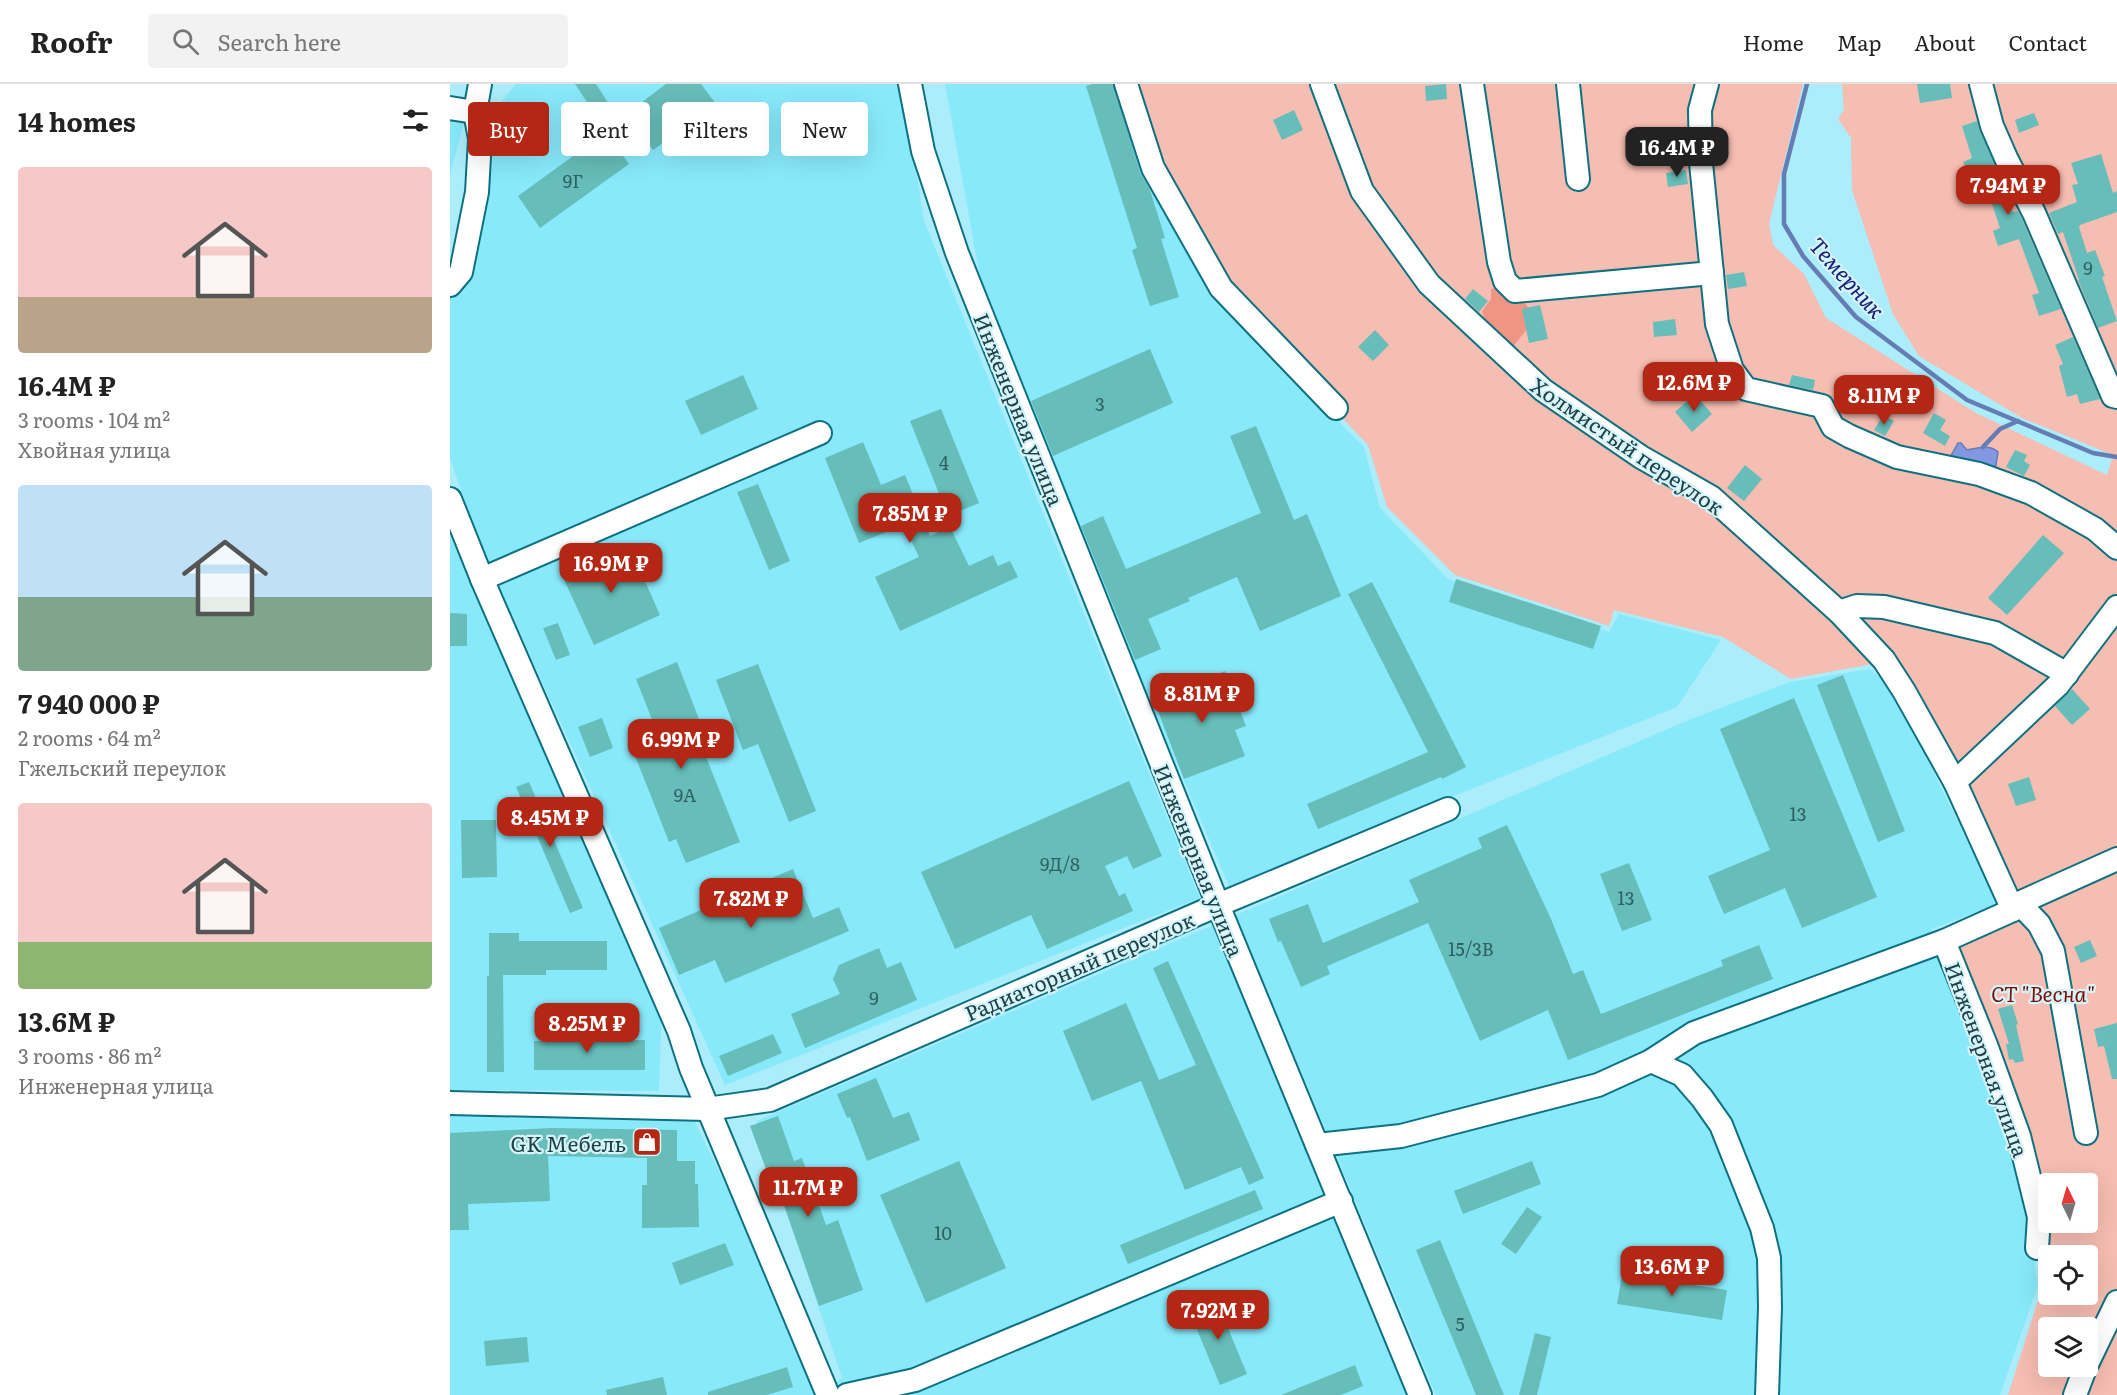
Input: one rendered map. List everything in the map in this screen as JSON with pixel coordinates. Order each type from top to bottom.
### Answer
[{"type":"street","points":[[477,102],[480,84]]},
{"type":"street","name":"Инженерная улица","points":[[910,84],[923,151],[957,253],[1218,905],[1420,1395]]},
{"type":"street","points":[[1126,84],[1153,168],[1221,288],[1336,408]]},
{"type":"street","name":"Холмистый переулок","points":[[1322,84],[1362,191],[1429,284],[1543,390],[1641,457],[1711,497],[1839,612],[1884,660],[1955,782],[2016,906],[2039,924],[2053,951],[2086,1133]]},
{"type":"street","points":[[1472,84],[1499,262],[1505,281],[1515,291],[1712,273]]},
{"type":"street","points":[[1568,84],[1578,179]]},
{"type":"street","points":[[1707,84],[1700,110],[1701,163],[1717,324],[1732,370],[1746,389],[1822,406],[1833,427],[1897,457],[1979,474],[2031,493],[2095,529],[2117,548]]},
{"type":"street","points":[[1981,84],[1992,126],[2034,213],[2113,396],[2117,397]]},
{"type":"street","points":[[450,108],[468,111]]},
{"type":"street","points":[[450,285],[460,272],[477,192],[479,156]]},
{"type":"street","points":[[482,579],[820,433]]},
{"type":"street","points":[[450,500],[482,579],[679,1031],[707,1108],[828,1395]]},
{"type":"street","points":[[1839,612],[1857,606],[1884,607],[1995,633],[2067,674]]},
{"type":"street","points":[[1955,782],[2058,686],[2117,607]]},
{"type":"street","name":"Радиаторный переулок","points":[[450,1103],[707,1108],[770,1100],[1218,905],[1448,809]]},
{"type":"street","points":[[1317,1145],[1401,1136],[1598,1084],[1651,1061],[1694,1033],[1944,942],[2117,860]]},
{"type":"street","name":"Инженерная улица","points":[[1944,942],[1986,1045],[2019,1136],[2039,1217],[2037,1248]]},
{"type":"street","points":[[1651,1061],[1682,1075],[1721,1125],[1762,1228],[1769,1258],[1767,1395]]},
{"type":"street","points":[[856,1394],[915,1380],[1341,1201]]},
{"type":"street","points":[[2098,1341],[2117,1302]]},
{"type":"street","points":[[2075,1395],[2082,1377]]},
{"type":"shaded area","points":[[516,84],[902,84],[924,221],[1200,898],[725,1085],[477,538],[450,458],[450,292],[467,261],[493,164],[492,156],[549,156],[549,102],[501,102]]},
{"type":"shaded area","points":[[945,84],[1121,84],[1162,203],[1210,293],[1364,447],[1380,508],[1448,579],[1609,632],[1619,614],[1721,640],[1677,707],[1229,886],[989,326]]},
{"type":"shaded area","points":[[450,116],[465,118],[450,175]]},
{"type":"shaded area","points":[[1501,287],[1519,295],[1536,318],[1511,349],[1489,332],[1482,311],[1491,299],[1491,289]]},
{"type":"shaded area","points":[[1958,443],[1961,443],[1967,450],[1983,447],[1998,452],[1995,471],[1948,461]]},
{"type":"shaded area","points":[[450,537],[662,996],[659,1091],[450,1090]]},
{"type":"shaded area","points":[[1870,669],[1893,689],[1998,904],[1932,929],[2015,1136],[2038,1285],[2000,1395],[1436,1395],[1236,915],[1691,719],[1790,682]]},
{"type":"shaded area","points":[[1218,923],[1416,1395],[450,1395],[450,1113],[690,1112],[825,1389],[842,1378],[757,1121]]},
{"type":"green space","name":"СТ \"Весна\"","points":[[1126,84],[1803,84],[1769,224],[1773,245],[1804,274],[1826,318],[1976,413],[2107,475],[2113,455],[2022,418],[1919,356],[1893,314],[1852,190],[1851,138],[1838,119],[1844,110],[1842,84],[2117,84],[2117,1395],[2008,1395],[2038,1300],[2038,1305],[2098,1305],[2098,1245],[2039,1245],[2016,1122],[1948,953],[2019,921],[1898,687],[1872,664],[1791,679],[1723,637],[1614,610],[1609,626],[1455,575],[1387,507],[1368,445],[1215,284]]},
{"type":"building","points":[[575,84],[596,84],[608,102],[587,102]]},
{"type":"building","points":[[666,84],[701,84],[714,102],[662,102],[662,143],[653,150],[650,146],[650,102],[642,102]]},
{"type":"building","points":[[1113,84],[1140,172],[1150,190],[1165,238],[1161,239],[1179,297],[1150,306],[1132,250],[1137,248],[1086,86]]},
{"type":"building","points":[[1446,84],[1447,99],[1426,101],[1425,86]]},
{"type":"building","points":[[1917,84],[1950,84],[1952,98],[1920,103]]},
{"type":"building","points":[[1294,110],[1303,130],[1282,140],[1273,120]]},
{"type":"building","points":[[2034,113],[2039,125],[2019,133],[2015,120]]},
{"type":"building","points":[[1977,121],[2013,212],[2018,211],[2022,219],[2061,309],[2039,316],[2032,295],[2039,293],[2019,239],[1998,246],[1993,231],[2000,228],[1982,174],[1971,179],[1963,162],[1972,158],[1962,126]]},
{"type":"building","points":[[2101,154],[2113,193],[2117,191],[2117,212],[2079,227],[2087,253],[2095,250],[2105,276],[2102,277],[2117,321],[2098,328],[2078,280],[2063,232],[2058,234],[2049,213],[2077,202],[2072,185],[2078,184],[2071,163]]},
{"type":"building","points":[[573,156],[623,156],[629,164],[540,228],[518,196]]},
{"type":"building","points":[[1686,170],[1688,184],[1668,187],[1666,173]]},
{"type":"building","points":[[1744,272],[1747,286],[1728,289],[1726,275]]},
{"type":"building","points":[[1473,289],[1488,301],[1479,312],[1465,299]]},
{"type":"building","points":[[1540,305],[1548,339],[1529,343],[1522,309]]},
{"type":"building","points":[[1675,319],[1677,335],[1654,337],[1653,322]]},
{"type":"building","points":[[1375,330],[1389,345],[1373,361],[1358,347]]},
{"type":"building","points":[[2073,337],[2100,399],[2080,404],[2077,394],[2067,397],[2059,366],[2063,364],[2055,345]]},
{"type":"building","points":[[1150,349],[1173,403],[1053,456],[1031,401]]},
{"type":"building","points":[[743,375],[758,409],[701,435],[685,401]]},
{"type":"building","points":[[1792,375],[1815,380],[1813,390],[1789,385]]},
{"type":"building","points":[[1849,388],[1860,396],[1850,410],[1839,402]]},
{"type":"building","points":[[1695,394],[1712,414],[1692,432],[1675,412]]},
{"type":"building","points":[[941,409],[979,503],[948,516],[910,421]]},
{"type":"building","points":[[1934,413],[1946,420],[1940,430],[1950,436],[1945,446],[1923,433]]},
{"type":"building","points":[[1883,415],[1894,421],[1885,436],[1874,430]]},
{"type":"building","points":[[1256,426],[1294,520],[1307,514],[1341,596],[1260,631],[1237,577],[1188,598],[1190,601],[1148,619],[1161,649],[1135,660],[1081,526],[1103,516],[1126,569],[1261,513],[1230,436]]},
{"type":"building","points":[[863,442],[881,485],[905,475],[930,536],[950,527],[969,566],[993,555],[998,566],[1010,561],[1018,577],[900,631],[875,577],[919,557],[904,525],[859,543],[825,458]]},
{"type":"building","points":[[2015,450],[2027,455],[2024,461],[2030,465],[2024,476],[2006,467]]},
{"type":"building","points":[[1745,465],[1762,479],[1744,501],[1727,488]]},
{"type":"building","points":[[758,484],[790,561],[769,570],[737,492]]},
{"type":"building","points":[[2043,535],[2064,553],[2007,615],[1988,598]]},
{"type":"building","points":[[628,543],[660,615],[594,645],[561,573]]},
{"type":"building","points":[[1456,579],[1601,626],[1593,649],[1449,602]]},
{"type":"building","points":[[1372,582],[1466,767],[1318,829],[1307,804],[1428,752],[1348,594]]},
{"type":"building","points":[[450,613],[467,614],[467,646],[450,646]]},
{"type":"building","points":[[558,623],[570,655],[556,660],[543,628]]},
{"type":"building","points":[[677,662],[699,719],[692,722],[740,842],[686,863],[676,839],[669,842],[632,748],[659,737],[636,679]]},
{"type":"building","points":[[758,664],[816,811],[789,822],[758,744],[743,750],[716,680]]},
{"type":"building","points":[[1225,671],[1246,726],[1235,730],[1245,756],[1184,779],[1153,698]]},
{"type":"building","points":[[1843,675],[1905,831],[1878,842],[1817,685]]},
{"type":"building","points":[[2072,689],[2090,709],[2072,725],[2055,706]]},
{"type":"building","points":[[1794,698],[1877,897],[1802,928],[1785,888],[1724,914],[1708,876],[1770,850],[1720,729]]},
{"type":"building","points":[[602,718],[613,748],[590,757],[578,727]]},
{"type":"building","points":[[2029,777],[2036,800],[2016,806],[2008,784]]},
{"type":"building","points":[[1129,781],[1162,856],[1133,869],[1127,856],[1105,866],[1119,896],[1125,893],[1133,911],[1047,949],[1031,915],[955,949],[921,872]]},
{"type":"building","points":[[529,782],[583,908],[570,913],[516,787]]},
{"type":"building","points":[[461,820],[496,820],[497,877],[462,878]]},
{"type":"building","points":[[1507,825],[1551,919],[1573,974],[1583,970],[1601,1014],[1723,966],[1721,960],[1759,945],[1773,979],[1568,1060],[1548,1010],[1480,1041],[1428,923],[1327,966],[1330,974],[1301,987],[1269,919],[1308,904],[1323,943],[1419,902],[1409,880],[1482,848],[1478,838]]},
{"type":"building","points":[[1629,863],[1652,920],[1622,931],[1600,874]]},
{"type":"building","points":[[793,869],[813,918],[839,907],[849,931],[725,983],[715,960],[679,975],[659,928]]},
{"type":"building","points":[[489,933],[519,933],[519,941],[607,941],[607,970],[546,970],[546,975],[503,975],[504,1072],[487,1072]]},
{"type":"building","points":[[2090,940],[2097,956],[2081,963],[2074,947]]},
{"type":"building","points":[[879,948],[887,968],[901,962],[917,1000],[805,1048],[791,1014],[840,994],[833,979],[839,965]]},
{"type":"building","points":[[1168,961],[1264,1178],[1249,1185],[1241,1167],[1185,1190],[1141,1081],[1092,1101],[1063,1031],[1126,1003],[1159,1080],[1196,1065],[1153,968]]},
{"type":"building","points":[[2012,1005],[2018,1024],[2016,1025],[2024,1061],[2015,1063],[2013,1059],[2009,1060],[2006,1044],[2009,1044],[1998,1009]]},
{"type":"building","points":[[2117,1023],[2117,1079],[2112,1079],[2104,1046],[2098,1047],[2094,1029]]},
{"type":"building","points":[[566,1028],[566,1041],[645,1040],[645,1070],[534,1070],[534,1041],[543,1041],[543,1029]]},
{"type":"building","points":[[773,1034],[782,1053],[728,1076],[719,1056]]},
{"type":"building","points":[[876,1078],[893,1118],[909,1112],[920,1140],[867,1161],[850,1117],[847,1118],[837,1094]]},
{"type":"building","points":[[778,1116],[794,1161],[802,1158],[826,1225],[838,1220],[863,1290],[819,1306],[771,1168],[766,1169],[750,1126]]},
{"type":"building","points":[[552,1128],[677,1130],[677,1161],[695,1161],[699,1227],[642,1228],[642,1185],[647,1185],[647,1158],[548,1156],[550,1201],[468,1204],[469,1230],[450,1230],[450,1133]]},
{"type":"building","points":[[959,1161],[1006,1268],[926,1303],[880,1195]]},
{"type":"building","points":[[1532,1161],[1541,1184],[1463,1214],[1454,1191]]},
{"type":"building","points":[[1255,1190],[1263,1209],[1128,1264],[1120,1245]]},
{"type":"building","points":[[1527,1207],[1542,1217],[1516,1254],[1501,1244]]},
{"type":"building","points":[[1440,1240],[1504,1395],[1476,1395],[1416,1250]]},
{"type":"building","points":[[725,1243],[734,1265],[680,1285],[672,1263]]},
{"type":"building","points":[[1622,1275],[1727,1290],[1722,1320],[1617,1304]]},
{"type":"building","points":[[1215,1297],[1247,1374],[1220,1385],[1188,1308]]},
{"type":"building","points":[[1535,1333],[1551,1337],[1537,1395],[1519,1395]]},
{"type":"building","points":[[527,1337],[529,1362],[486,1366],[484,1341]]},
{"type":"building","points":[[1355,1365],[1363,1386],[1341,1395],[1281,1395]]},
{"type":"building","points":[[787,1367],[793,1387],[767,1395],[708,1395],[708,1392]]},
{"type":"building","points":[[663,1377],[667,1395],[607,1395],[606,1390]]},
{"type":"waterway","name":"Темерник","points":[[1807,84],[1784,174],[1784,224],[1803,256],[1856,317],[1967,400],[2093,453],[2117,457]]},
{"type":"waterway","points":[[1983,447],[2000,429],[2018,421]]},
{"type":"place","name":"GK Мебель","points":[[647,1142]]}]
